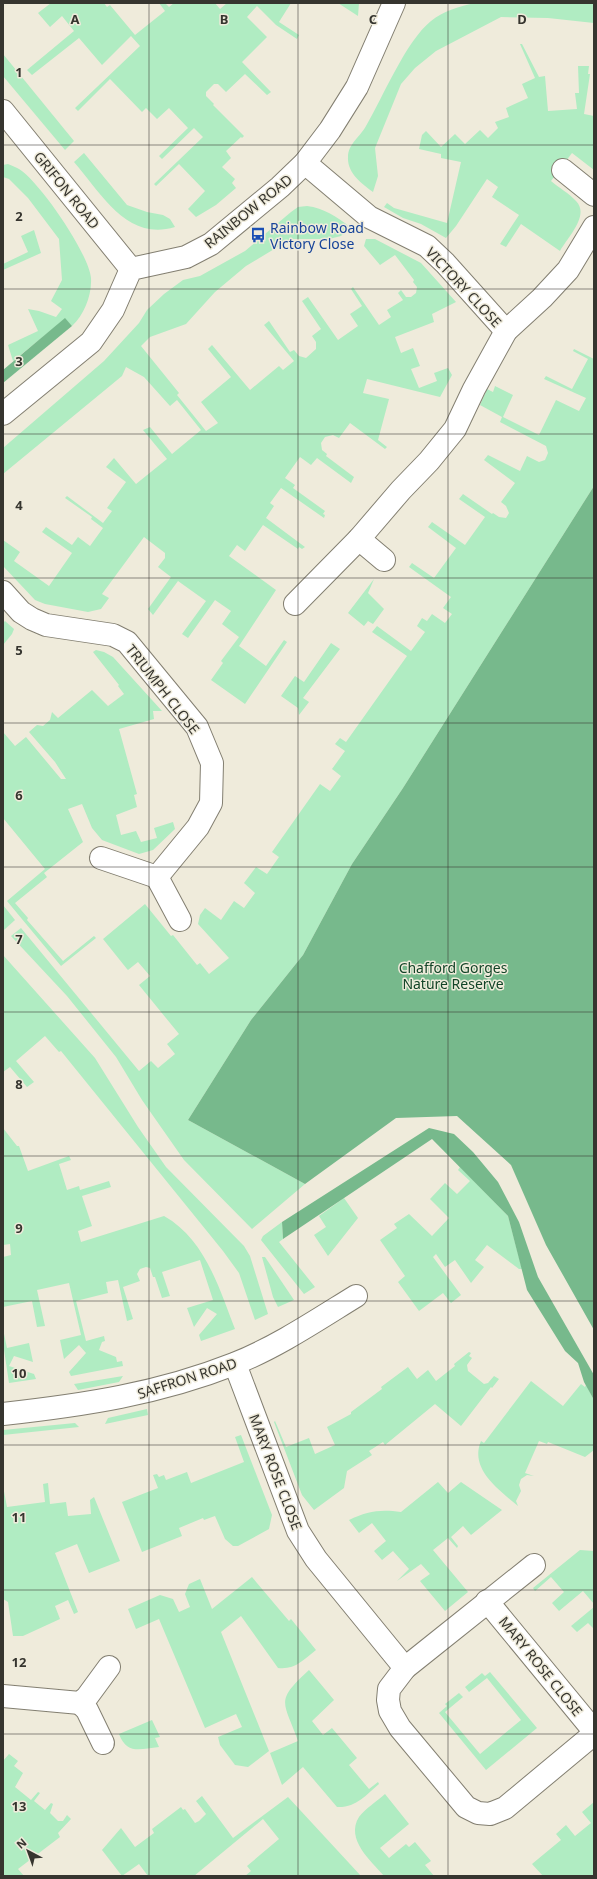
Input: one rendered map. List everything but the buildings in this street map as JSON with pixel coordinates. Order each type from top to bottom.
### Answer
[{"type":"street","name":"RAINBOW ROAD","points":[[131,269],[186,257],[211,244],[280,187],[304,163],[330,130],[357,87],[394,3]]},
{"type":"street","name":"GRIFON ROAD","points":[[7,123],[131,269]]},
{"type":"street","name":"VICTORY CLOSE","points":[[304,163],[369,217],[427,246],[445,263],[506,331]]},
{"type":"street","points":[[563,170],[594,195]]},
{"type":"street","name":"VICTORY CLOSE","points":[[295,604],[359,539],[401,490],[429,461],[455,429],[474,389],[506,331],[542,298],[568,270],[594,227]]},
{"type":"street","points":[[3,414],[91,342],[113,310],[131,269]]},
{"type":"street","points":[[359,539],[384,560]]},
{"type":"street","name":"TRIUMPH CLOSE","points":[[3,592],[21,612],[32,619],[46,624],[113,635],[127,642],[197,727],[212,763],[211,803],[198,827],[157,877]]},
{"type":"street","points":[[101,858],[157,877],[180,920]]},
{"type":"street","name":"SAFFRON ROAD","points":[[3,1414],[70,1406],[139,1394],[187,1381],[235,1364],[286,1338],[356,1296]]},
{"type":"street","name":"MARY ROSE CLOSE","points":[[235,1364],[298,1531],[316,1559],[404,1668]]},
{"type":"street","points":[[534,1565],[404,1668],[389,1689],[388,1700],[390,1711],[400,1728],[452,1792],[466,1807],[478,1813],[490,1814],[505,1808],[594,1734]]},
{"type":"street","name":"MARY ROSE CLOSE","points":[[487,1601],[594,1731]]},
{"type":"street","points":[[80,1703],[87,1697],[109,1668]]},
{"type":"street","points":[[3,1696],[80,1703],[87,1710],[103,1743]]},
{"type":"green space","points":[[51,3],[104,3],[107,7],[110,5],[135,35],[165,11],[159,3],[165,3],[169,7],[174,3],[215,3],[220,9],[227,3],[291,3],[279,22],[299,35],[297,39],[276,25],[257,6],[247,17],[267,37],[242,62],[271,92],[267,95],[245,74],[226,92],[218,84],[214,84],[206,92],[206,96],[214,104],[213,105],[244,136],[226,151],[231,158],[222,167],[235,179],[232,183],[236,188],[216,205],[196,217],[188,209],[205,191],[179,164],[156,186],[154,184],[203,137],[194,128],[162,159],[159,156],[188,128],[169,108],[157,119],[146,108],[142,112],[110,79],[78,111],[75,108],[140,46],[131,36],[102,65],[79,38],[32,75],[27,70],[74,31],[62,16],[50,27],[38,13]]},
{"type":"green space","points":[[338,3],[359,3],[358,16]]},
{"type":"green space","points":[[475,3],[594,4],[594,23],[548,18],[501,17],[436,51],[415,68],[401,84],[375,148],[378,176],[373,192],[356,178],[350,168],[348,157],[352,144],[364,130],[404,55],[422,30],[441,14],[458,7]]},
{"type":"green space","points":[[520,44],[522,44],[539,77],[545,76],[548,111],[577,109],[575,93],[579,93],[578,66],[589,66],[588,74],[590,74],[584,114],[594,116],[594,170],[572,153],[551,181],[576,201],[580,207],[581,213],[576,226],[560,251],[521,224],[506,247],[500,244],[519,215],[492,197],[498,187],[487,179],[456,226],[446,238],[421,224],[403,218],[384,207],[387,203],[394,208],[447,223],[461,162],[441,158],[441,154],[419,149],[422,135],[426,131],[441,147],[455,134],[465,144],[480,130],[488,138],[498,128],[495,122],[509,117],[506,108],[528,98],[522,84],[535,78]]},
{"type":"green space","points":[[3,54],[74,141],[65,150],[3,76]]},
{"type":"green space","points":[[84,153],[127,205],[147,212],[163,215],[170,219],[175,227],[158,230],[143,228],[129,221],[117,212],[105,200],[74,162]]},
{"type":"green space","points":[[8,164],[19,169],[28,176],[62,219],[82,253],[91,278],[89,298],[84,310],[72,326],[65,319],[13,361],[8,345],[38,331],[28,309],[56,317],[62,309],[51,301],[62,280],[59,239],[28,198],[9,179],[3,177],[3,165]]},
{"type":"green space","points":[[307,206],[330,214],[350,227],[341,236],[329,239],[291,239],[246,266],[215,292],[186,324],[150,337],[141,346],[179,393],[177,395],[206,431],[218,423],[201,402],[231,377],[208,349],[212,345],[250,390],[279,366],[283,370],[294,361],[264,325],[269,321],[290,352],[294,350],[299,356],[306,358],[316,349],[316,342],[312,336],[321,329],[302,301],[308,297],[338,340],[358,326],[350,314],[362,306],[351,289],[353,287],[379,325],[391,317],[387,310],[403,300],[398,293],[401,290],[406,297],[411,297],[416,293],[417,287],[413,282],[414,280],[395,255],[380,265],[364,246],[366,239],[375,239],[421,263],[456,302],[432,314],[434,322],[395,337],[401,353],[413,348],[420,366],[411,369],[419,388],[437,381],[434,373],[448,368],[452,375],[440,397],[367,379],[363,393],[389,399],[378,440],[387,447],[385,449],[350,423],[339,438],[333,435],[325,437],[321,443],[322,450],[327,454],[326,456],[354,477],[351,483],[317,458],[311,465],[300,457],[285,478],[295,485],[293,488],[325,511],[323,514],[325,515],[324,518],[281,488],[270,503],[274,506],[266,518],[305,547],[302,549],[299,547],[298,549],[263,525],[245,551],[237,545],[229,556],[276,590],[239,646],[266,666],[284,640],[287,642],[245,704],[211,680],[223,663],[221,661],[239,637],[222,624],[231,611],[215,600],[188,638],[182,634],[206,601],[178,581],[153,615],[148,609],[171,577],[158,567],[165,558],[165,553],[144,537],[102,594],[109,598],[101,609],[88,612],[45,604],[35,600],[3,566],[3,540],[20,552],[14,561],[49,586],[72,553],[42,532],[46,527],[72,545],[78,537],[90,546],[103,528],[91,519],[92,517],[65,498],[67,496],[103,523],[112,511],[107,508],[126,482],[106,467],[114,458],[136,484],[167,459],[143,430],[150,427],[172,454],[201,430],[177,400],[170,406],[144,377],[126,367],[122,376],[3,474],[3,448],[104,361],[139,323],[147,310],[164,294],[183,280],[200,276],[245,251],[291,212],[298,207]]},
{"type":"green space","points":[[34,230],[41,253],[3,270],[3,264],[28,252],[21,236]]},
{"type":"green space","points":[[65,318],[72,326],[3,383],[3,370]]},
{"type":"green space","points":[[574,349],[594,359],[594,486],[403,788],[352,864],[303,955],[251,1020],[188,1120],[305,1184],[252,1229],[184,1160],[142,1100],[116,1057],[67,996],[11,936],[21,928],[139,1071],[151,1061],[158,1068],[175,1054],[167,1044],[179,1034],[139,985],[150,976],[138,962],[128,970],[103,939],[145,904],[197,965],[200,963],[209,974],[229,958],[198,924],[200,915],[205,908],[221,920],[234,901],[244,908],[255,893],[244,883],[256,867],[267,874],[279,857],[272,852],[320,784],[330,791],[341,776],[332,769],[345,751],[335,744],[340,738],[346,742],[407,656],[372,632],[377,626],[411,651],[425,632],[417,626],[422,618],[427,621],[432,614],[445,623],[452,614],[443,608],[451,597],[409,567],[412,563],[434,578],[456,548],[428,527],[432,522],[465,545],[485,517],[459,499],[463,494],[492,514],[493,513],[499,517],[506,518],[509,513],[506,506],[501,502],[515,483],[484,460],[488,455],[520,471],[527,456],[539,462],[545,460],[548,453],[546,446],[500,422],[502,417],[480,405],[487,389],[493,392],[495,386],[513,395],[503,417],[539,435],[556,400],[579,411],[586,398],[544,379],[546,376],[572,389],[588,359],[573,351]]},
{"type":"green space","name":"Chafford Gorges Nature Reserve","points":[[594,486],[594,1330],[546,1245],[511,1165],[457,1116],[396,1118],[305,1184],[188,1120],[251,1020],[303,955],[352,864],[403,788]]},
{"type":"green space","points":[[374,579],[368,593],[384,609],[373,624],[368,621],[364,626],[348,613]]},
{"type":"green space","points":[[5,621],[14,629],[3,645],[3,623]]},
{"type":"green space","points":[[331,643],[340,649],[303,698],[309,702],[299,715],[298,708],[281,696],[295,676],[304,682]]},
{"type":"green space","points":[[96,650],[113,657],[162,711],[153,711],[154,719],[119,729],[137,794],[134,795],[137,807],[116,815],[121,835],[136,831],[141,842],[157,838],[154,828],[173,822],[175,829],[153,850],[139,854],[102,840],[92,828],[82,804],[68,809],[83,842],[44,873],[47,877],[15,903],[28,918],[27,920],[63,961],[94,936],[96,938],[61,966],[7,901],[45,869],[3,818],[3,732],[15,746],[26,737],[61,779],[66,779],[55,762],[29,732],[37,725],[43,726],[50,720],[52,712],[58,718],[92,690],[108,706],[124,694],[118,686],[119,685],[93,652]]},
{"type":"green space","points":[[3,905],[15,920],[4,930],[3,929]]},
{"type":"green space","points":[[3,955],[95,1058],[138,1127],[166,1167],[244,1246],[250,1256],[268,1314],[255,1320],[239,1273],[223,1251],[61,1051],[59,1052],[45,1036],[16,1061],[34,1082],[27,1087],[10,1067],[3,1072]]},
{"type":"green space","points":[[3,1128],[17,1146],[19,1146],[28,1171],[69,1156],[71,1160],[59,1164],[67,1190],[79,1186],[80,1190],[109,1181],[111,1187],[82,1196],[92,1226],[78,1231],[81,1242],[164,1216],[178,1226],[190,1238],[209,1266],[235,1329],[201,1341],[199,1335],[217,1314],[207,1308],[194,1327],[187,1308],[213,1300],[200,1260],[162,1272],[170,1296],[162,1298],[155,1277],[153,1277],[150,1268],[146,1267],[140,1269],[137,1274],[140,1281],[123,1287],[133,1319],[127,1321],[118,1280],[106,1282],[108,1293],[76,1301],[86,1341],[104,1336],[105,1341],[102,1342],[99,1350],[116,1357],[117,1362],[122,1361],[123,1366],[71,1376],[69,1372],[86,1353],[79,1345],[64,1359],[60,1340],[81,1335],[69,1283],[37,1290],[45,1326],[37,1327],[32,1301],[3,1307],[3,1257],[11,1255],[10,1244],[3,1245]]},
{"type":"green space","points":[[429,1128],[454,1134],[473,1152],[498,1182],[519,1222],[538,1277],[594,1375],[594,1400],[584,1382],[578,1363],[565,1351],[527,1290],[508,1216],[432,1139],[283,1239],[282,1222]]},
{"type":"green space","points":[[460,1167],[508,1216],[522,1269],[519,1269],[487,1245],[475,1260],[484,1267],[471,1283],[455,1260],[445,1267],[436,1254],[433,1257],[461,1295],[451,1303],[443,1293],[419,1311],[398,1282],[405,1276],[380,1240],[397,1228],[394,1224],[409,1214],[432,1236],[449,1218],[430,1199],[445,1183],[457,1194],[470,1181],[458,1170]]},
{"type":"green space","points":[[344,1198],[358,1218],[328,1256],[314,1235],[326,1227],[319,1216]]},
{"type":"green space","points":[[282,1222],[283,1239],[279,1242],[315,1287],[304,1294],[261,1240],[263,1236]]},
{"type":"green space","points":[[262,1257],[265,1257],[294,1300],[278,1307],[273,1297]]},
{"type":"green space","points":[[3,1329],[7,1348],[29,1343],[33,1362],[14,1356],[9,1366],[34,1374],[36,1379],[9,1383],[3,1343]]},
{"type":"green space","points":[[469,1352],[471,1353],[469,1356],[472,1358],[467,1365],[468,1371],[484,1384],[488,1383],[494,1376],[499,1379],[461,1426],[435,1404],[385,1445],[383,1442],[369,1451],[372,1455],[347,1471],[344,1488],[314,1510],[302,1495],[274,1422],[275,1421],[286,1447],[309,1438],[315,1454],[335,1445],[327,1427],[351,1414],[351,1412],[382,1389],[381,1387],[408,1367],[417,1379],[428,1370],[436,1381],[455,1366],[454,1364]]},
{"type":"green space","points":[[123,1376],[119,1382],[78,1390],[74,1384]]},
{"type":"green space","points":[[531,1381],[563,1406],[581,1384],[585,1387],[586,1385],[594,1400],[594,1450],[585,1457],[548,1442],[547,1444],[539,1441],[525,1473],[534,1476],[527,1475],[521,1479],[519,1485],[521,1491],[516,1501],[518,1506],[495,1486],[482,1470],[478,1451],[481,1441],[484,1443]]},
{"type":"green space","points":[[147,1409],[148,1415],[105,1424],[108,1418]]},
{"type":"green space","points":[[75,1423],[79,1427],[3,1435],[3,1430]]},
{"type":"green space","points":[[241,1435],[272,1515],[269,1529],[238,1546],[233,1546],[225,1539],[215,1516],[204,1520],[203,1518],[179,1528],[182,1536],[142,1552],[122,1502],[158,1488],[153,1475],[157,1474],[159,1477],[164,1475],[166,1480],[187,1472],[191,1483],[244,1462],[235,1437]]},
{"type":"green space","points":[[438,1482],[448,1493],[461,1482],[502,1510],[471,1535],[463,1526],[451,1537],[458,1546],[457,1548],[448,1538],[433,1550],[468,1592],[445,1611],[420,1581],[430,1574],[421,1564],[397,1581],[409,1569],[393,1551],[382,1560],[374,1551],[386,1541],[372,1523],[359,1533],[349,1520],[374,1512],[401,1512]]},
{"type":"green space","points":[[48,1483],[50,1504],[66,1502],[68,1516],[91,1514],[90,1500],[94,1497],[120,1561],[89,1573],[77,1544],[55,1553],[78,1612],[74,1614],[68,1600],[55,1606],[60,1619],[23,1636],[13,1636],[8,1602],[3,1599],[3,1486],[7,1507],[45,1502],[43,1484]]},
{"type":"green space","points":[[580,1550],[594,1551],[594,1604],[583,1591],[559,1611],[552,1603],[564,1592],[551,1577],[535,1591],[533,1588]]},
{"type":"green space","points":[[252,1577],[289,1621],[291,1619],[316,1650],[303,1661],[294,1666],[278,1668],[241,1616],[221,1632],[269,1751],[248,1767],[235,1765],[220,1745],[218,1737],[242,1727],[236,1714],[205,1728],[159,1619],[136,1629],[128,1609],[160,1595],[173,1599],[179,1612],[190,1607],[185,1594],[189,1584],[200,1579],[212,1609]]},
{"type":"green space","points":[[594,1607],[594,1629],[588,1623],[577,1632],[571,1626]]},
{"type":"green space","points":[[309,1670],[334,1700],[312,1721],[323,1735],[332,1728],[357,1758],[349,1765],[369,1789],[378,1782],[379,1784],[360,1800],[344,1807],[337,1807],[303,1767],[282,1785],[270,1753],[298,1741],[286,1709],[285,1702],[286,1696],[291,1689]]},
{"type":"green space","points":[[490,1672],[537,1728],[486,1770],[439,1713],[447,1706],[445,1704],[459,1693],[463,1697],[445,1712],[480,1754],[521,1720],[487,1678],[469,1692],[465,1687],[482,1673],[485,1676]]},
{"type":"green space","points":[[152,1720],[160,1737],[155,1738],[159,1747],[135,1749],[130,1748],[122,1741],[119,1734]]},
{"type":"green space","points":[[9,1754],[18,1761],[14,1766],[23,1773],[15,1787],[31,1800],[38,1792],[40,1793],[34,1801],[45,1810],[51,1803],[53,1804],[50,1813],[58,1821],[63,1821],[67,1815],[71,1819],[58,1833],[60,1837],[18,1869],[24,1876],[3,1876],[3,1761]]},
{"type":"green space","points":[[385,1794],[409,1824],[380,1848],[389,1858],[406,1844],[409,1847],[415,1842],[431,1861],[425,1865],[434,1876],[384,1876],[361,1849],[355,1833],[359,1817]]},
{"type":"green space","points":[[202,1796],[233,1838],[288,1797],[361,1876],[245,1876],[251,1871],[247,1866],[279,1839],[263,1819],[194,1876],[148,1876],[139,1864],[122,1876],[102,1850],[121,1828],[135,1847],[154,1833],[152,1829],[181,1807],[183,1810],[185,1809],[195,1823],[199,1821],[206,1814],[196,1801]]},
{"type":"green space","points":[[594,1802],[594,1876],[543,1876],[532,1864],[561,1840],[556,1834],[566,1825],[575,1836],[591,1823],[582,1812]]},
{"type":"place","name":"Rainbow Road Victory Close","points":[[258,235]]}]
